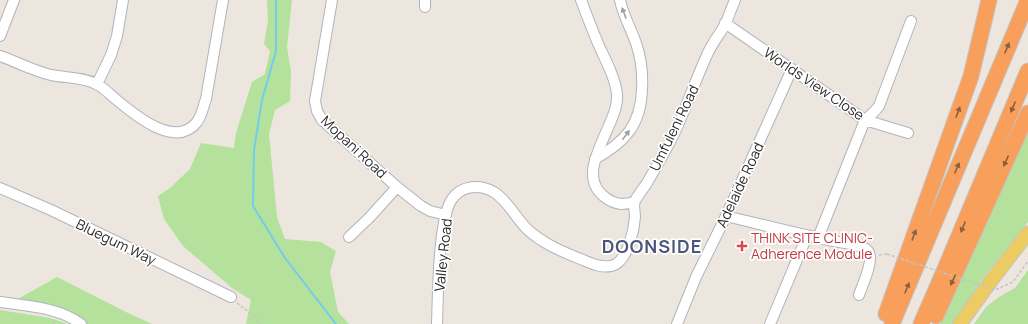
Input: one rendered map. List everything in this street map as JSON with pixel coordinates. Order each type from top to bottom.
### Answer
[{"type":"highway","points":[[882,324],[971,76],[989,0]]},
{"type":"highway","points":[[892,324],[1028,0]]},
{"type":"highway","points":[[921,324],[1028,71]]},
{"type":"highway","points":[[932,324],[1028,113]]},
{"type":"main road","points":[[960,324],[1028,233]]},
{"type":"street","points":[[97,84],[111,55],[117,36],[123,0]]},
{"type":"street","points":[[0,56],[36,70],[97,84],[122,104],[154,126],[165,131],[177,133],[189,129],[199,118],[206,99],[223,0]]},
{"type":"street","name":"Mopani Road","points":[[332,0],[315,101],[317,111],[322,120],[397,187],[430,211],[446,215]]},
{"type":"street","points":[[581,0],[614,80],[617,95],[616,106],[595,159],[593,173],[594,183],[601,195],[613,203],[624,205],[634,202]]},
{"type":"street","points":[[595,159],[622,140],[634,124],[642,103],[643,75],[640,55],[620,0]]},
{"type":"street","name":"Umfuleni Road","points":[[634,202],[648,181],[671,140],[684,114],[707,55],[736,0]]},
{"type":"street","points":[[0,36],[10,1]]},
{"type":"street","points":[[818,238],[865,120],[879,106],[911,21]]},
{"type":"street","name":"Worlds View Close","points":[[725,23],[865,120],[908,133]]},
{"type":"street","name":"Adelaide Road","points":[[678,324],[696,277],[726,216],[792,69]]},
{"type":"street","name":"Valley Road","points":[[437,324],[442,237],[446,215],[453,198],[461,192],[468,188],[477,186],[494,192],[502,199],[526,228],[537,238],[551,246],[591,263],[603,266],[612,266],[622,258],[627,248],[635,215],[634,202]]},
{"type":"street","points":[[349,237],[370,217],[397,187]]},
{"type":"street","name":"Bluegum Way","points":[[0,188],[58,214],[231,297]]},
{"type":"street","points":[[726,216],[857,246],[868,252],[870,256],[866,275],[859,295]]},
{"type":"street","points":[[770,324],[808,236]]},
{"type":"street","points":[[0,302],[58,312],[73,318],[81,324]]},
{"type":"path","points":[[887,254],[995,290],[1013,282],[1028,261]]},
{"type":"path","points":[[231,297],[253,315],[261,324]]},
{"type":"green space","points":[[267,0],[292,0],[287,47],[291,72],[290,101],[275,110],[269,134],[277,217],[285,239],[321,242],[336,251],[330,272],[338,312],[349,324],[246,324],[251,300],[232,288],[183,246],[164,219],[158,196],[170,188],[190,169],[201,143],[234,148],[236,133],[252,82],[265,74],[270,51],[264,44],[268,20]]},
{"type":"green space","points":[[1028,131],[1028,222],[981,281],[955,324],[940,324]]},
{"type":"green space","points":[[1028,270],[1028,324],[974,324],[986,307],[999,297],[1015,288]]},
{"type":"green space","points":[[57,277],[152,324],[86,324],[81,319],[16,300]]},
{"type":"green space","points":[[0,310],[50,318],[68,324],[0,324]]},
{"type":"waterway","points":[[276,0],[276,51],[262,100],[254,150],[253,206],[285,258],[336,324]]},
{"type":"place","name":"THINK SITE CLINIC- Adherence Module","points":[[742,246]]},
{"type":"district","name":"DOONSIDE","points":[[652,247]]}]
